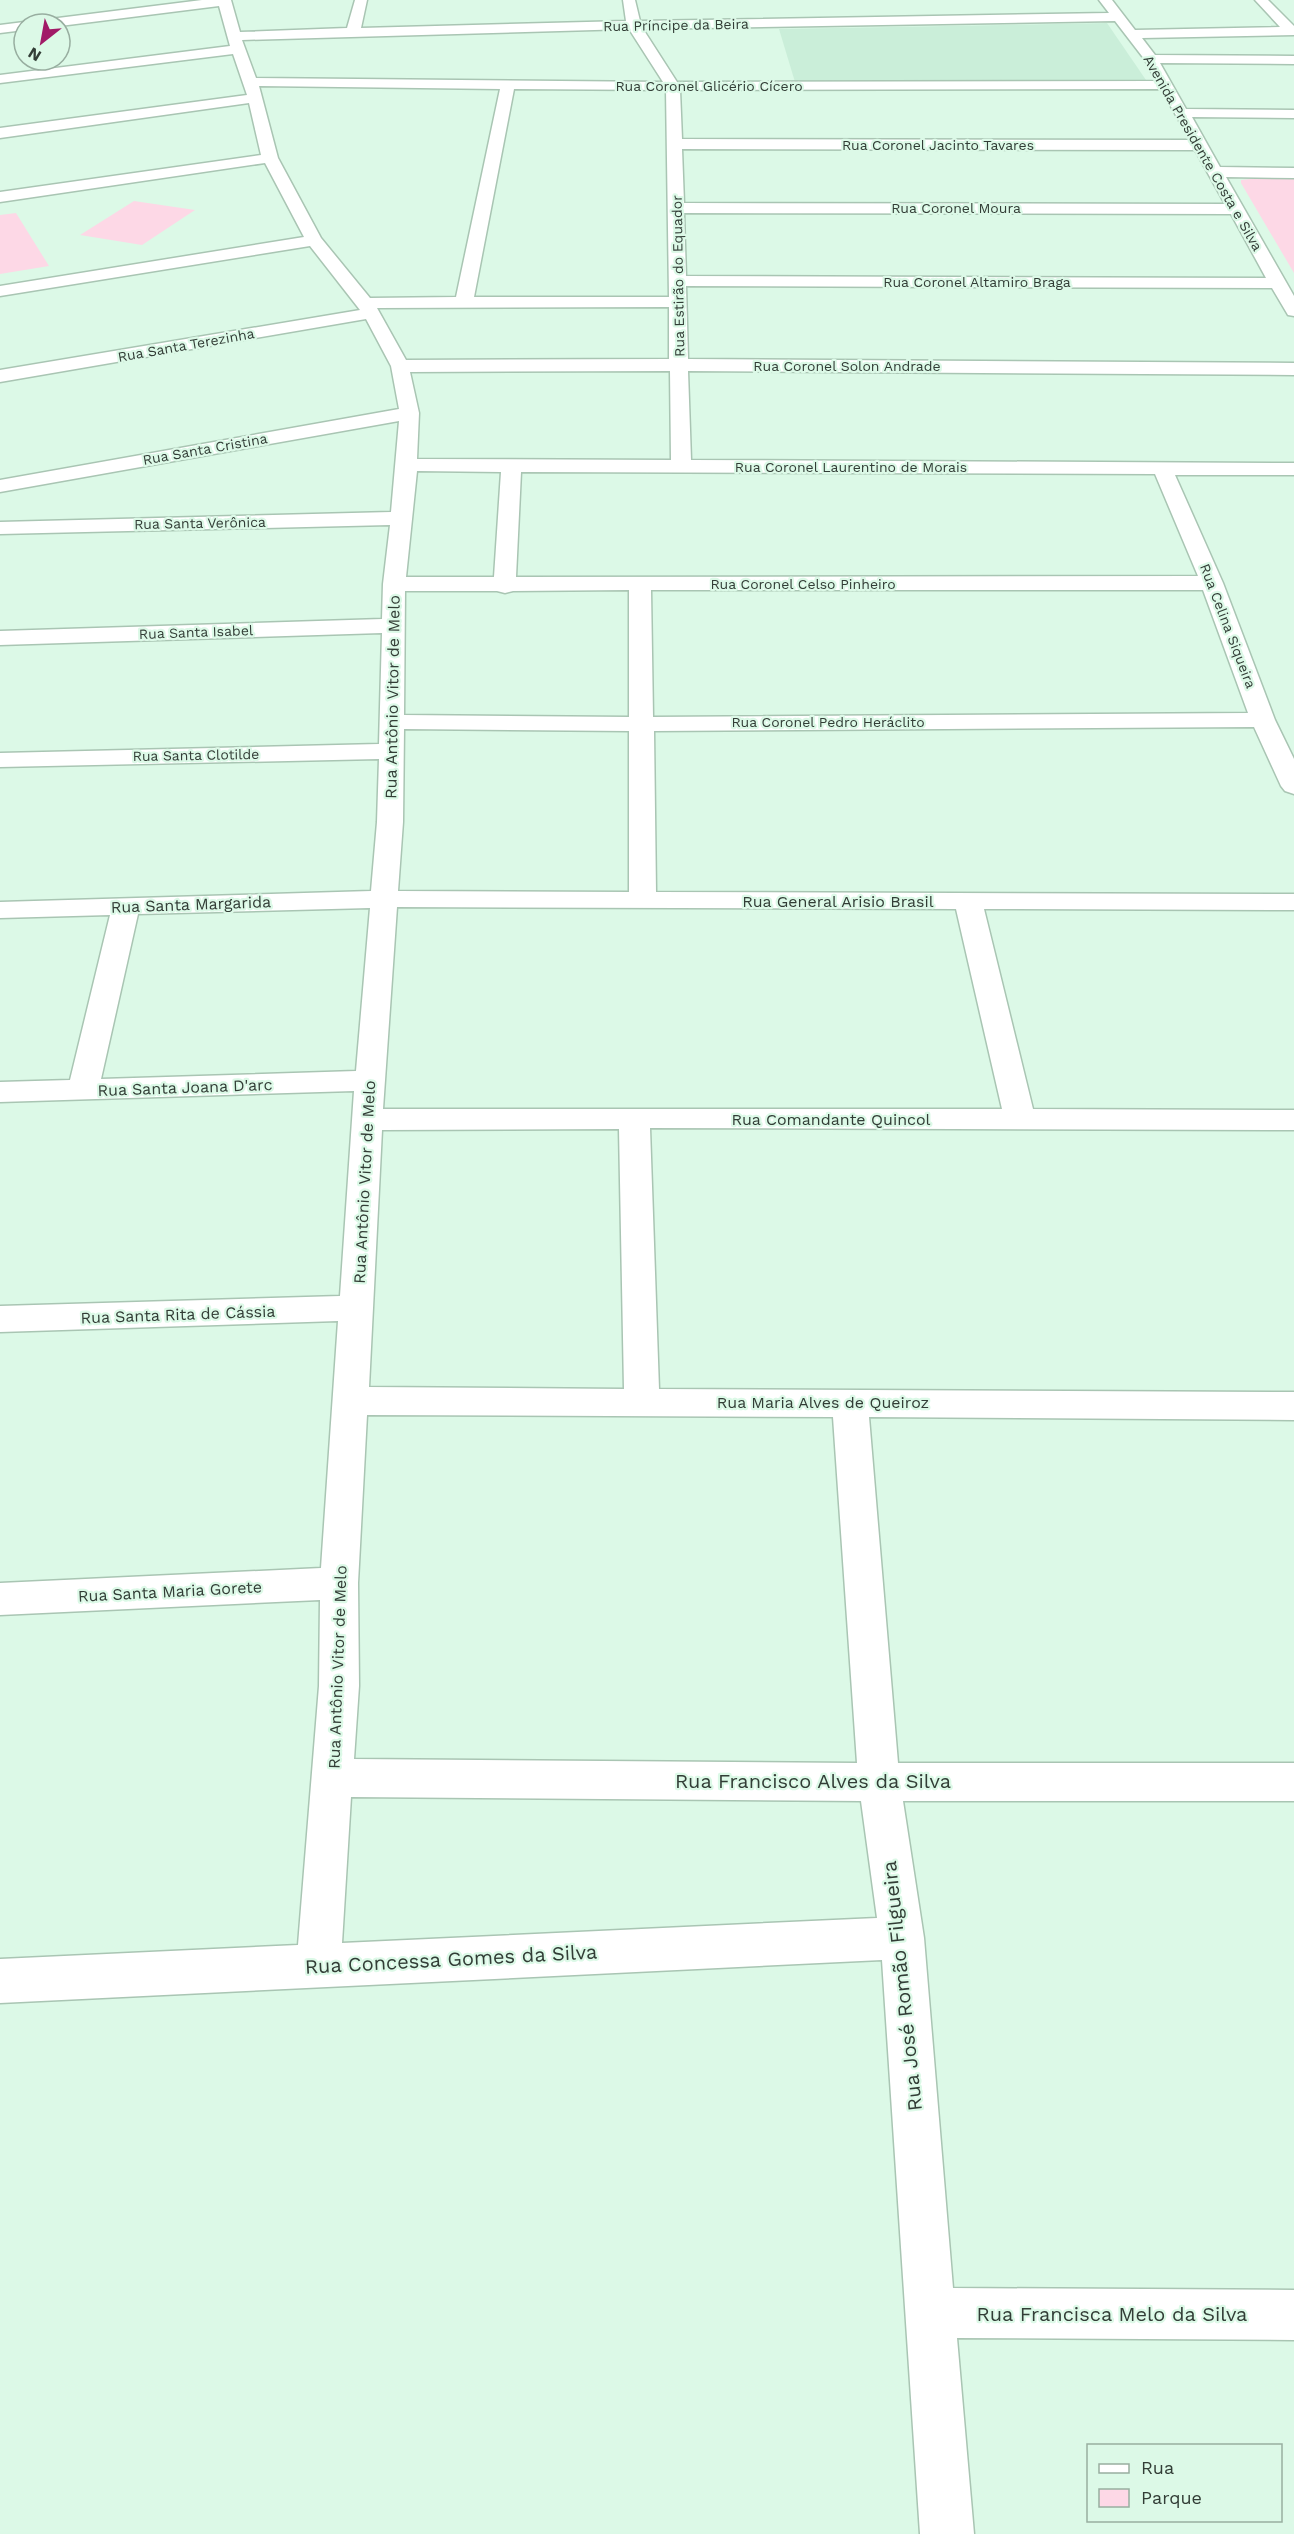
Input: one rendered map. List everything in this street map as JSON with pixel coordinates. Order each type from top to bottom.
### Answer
[{"type":"street","points":[[360,36],[361,0]]},
{"type":"street","points":[[629,0],[634,26],[673,86]]},
{"type":"street","name":"Avenida Presidente Costa e Silva","points":[[1105,0],[1151,59],[1294,311]]},
{"type":"street","points":[[1261,0],[1293,31]]},
{"type":"street","points":[[72,20],[225,1]]},
{"type":"street","name":"Rua Antônio Vitor de Melo","points":[[225,1],[236,42],[253,90],[270,158],[314,240],[368,308],[400,366],[408,406],[407,465],[400,518],[392,626],[390,822],[382,899],[370,1081],[339,1583],[339,1686],[318,1965]]},
{"type":"street","name":"Rua Príncipe da Beira","points":[[0,79],[236,42],[634,26],[1117,17]]},
{"type":"street","points":[[1133,34],[1293,31]]},
{"type":"street","points":[[1151,59],[1294,60]]},
{"type":"street","name":"Rua Coronel Glicério Cícero","points":[[0,133],[253,90],[355,78],[508,85],[1166,85]]},
{"type":"street","points":[[464,303],[508,85]]},
{"type":"street","name":"Rua Estirão do Equador","points":[[673,86],[681,467]]},
{"type":"street","points":[[1183,113],[1294,114]]},
{"type":"street","name":"Rua Coronel Jacinto Tavares","points":[[676,144],[1199,145]]},
{"type":"street","points":[[0,197],[270,158]]},
{"type":"street","points":[[1214,172],[1294,173]]},
{"type":"street","name":"Rua Coronel Moura","points":[[677,208],[1235,209]]},
{"type":"street","points":[[0,291],[314,240]]},
{"type":"street","name":"Rua Coronel Altamiro Braga","points":[[678,281],[1277,283]]},
{"type":"street","name":"Rua Santa Terezinha","points":[[0,376],[368,308],[464,303],[678,302]]},
{"type":"street","name":"Rua Coronel Solon Andrade","points":[[400,366],[679,365],[1294,369]]},
{"type":"street","name":"Rua Santa Cristina","points":[[0,471],[408,406]]},
{"type":"street","name":"Rua Santa Cristina","points":[[0,486],[408,406]]},
{"type":"street","name":"Rua Coronel Laurentino de Morais","points":[[407,465],[1294,469]]},
{"type":"street","points":[[505,585],[511,466]]},
{"type":"street","name":"Rua Celina Siqueira","points":[[1162,467],[1212,583],[1263,720],[1294,786]]},
{"type":"street","name":"Rua Santa Verônica","points":[[0,528],[400,518]]},
{"type":"street","name":"Rua Coronel Celso Pinheiro","points":[[394,584],[1212,583]]},
{"type":"street","points":[[640,585],[643,901]]},
{"type":"street","name":"Rua Santa Isabel","points":[[0,638],[392,626]]},
{"type":"street","name":"Rua Coronel Pedro Heráclito","points":[[392,736],[641,724],[1263,720]]},
{"type":"street","name":"Rua Santa Clotilde","points":[[0,760],[392,736]]},
{"type":"street","name":"Rua General Arisio Brasil","points":[[382,899],[1294,902]]},
{"type":"street","name":"Rua Santa Margarida","points":[[0,910],[382,899]]},
{"type":"street","points":[[968,901],[1020,1119]]},
{"type":"street","points":[[83,1090],[126,906]]},
{"type":"street","name":"Rua Santa Joana D'arc","points":[[0,1092],[370,1081]]},
{"type":"street","points":[[634,1118],[642,1402]]},
{"type":"street","name":"Rua Comandante Quincol","points":[[368,1120],[634,1118],[1294,1120]]},
{"type":"street","name":"Rua Santa Rita de Cássia","points":[[0,1319],[357,1308]]},
{"type":"street","name":"Rua Maria Alves de Queiroz","points":[[352,1401],[1294,1406]]},
{"type":"street","name":"Rua José Romão Filgueira","points":[[850,1402],[879,1782],[902,1938],[947,2534]]},
{"type":"street","name":"Rua Santa Maria Gorete","points":[[0,1599],[339,1583]]},
{"type":"street","name":"Rua Francisco Alves da Silva","points":[[332,1778],[1294,1782]]},
{"type":"street","name":"Rua Concessa Gomes da Silva","points":[[0,1981],[902,1938]]},
{"type":"street","name":"Rua Francisca Melo da Silva","points":[[930,2313],[1294,2315]]},
{"type":"shaded area","points":[[1107,23],[1146,80],[795,82],[779,29]]},
{"type":"green space","points":[[1294,179],[1294,273],[1241,183],[1241,180]]},
{"type":"green space","points":[[134,201],[195,210],[142,245],[80,235]]},
{"type":"green space","points":[[16,213],[49,266],[0,274],[0,215]]}]
